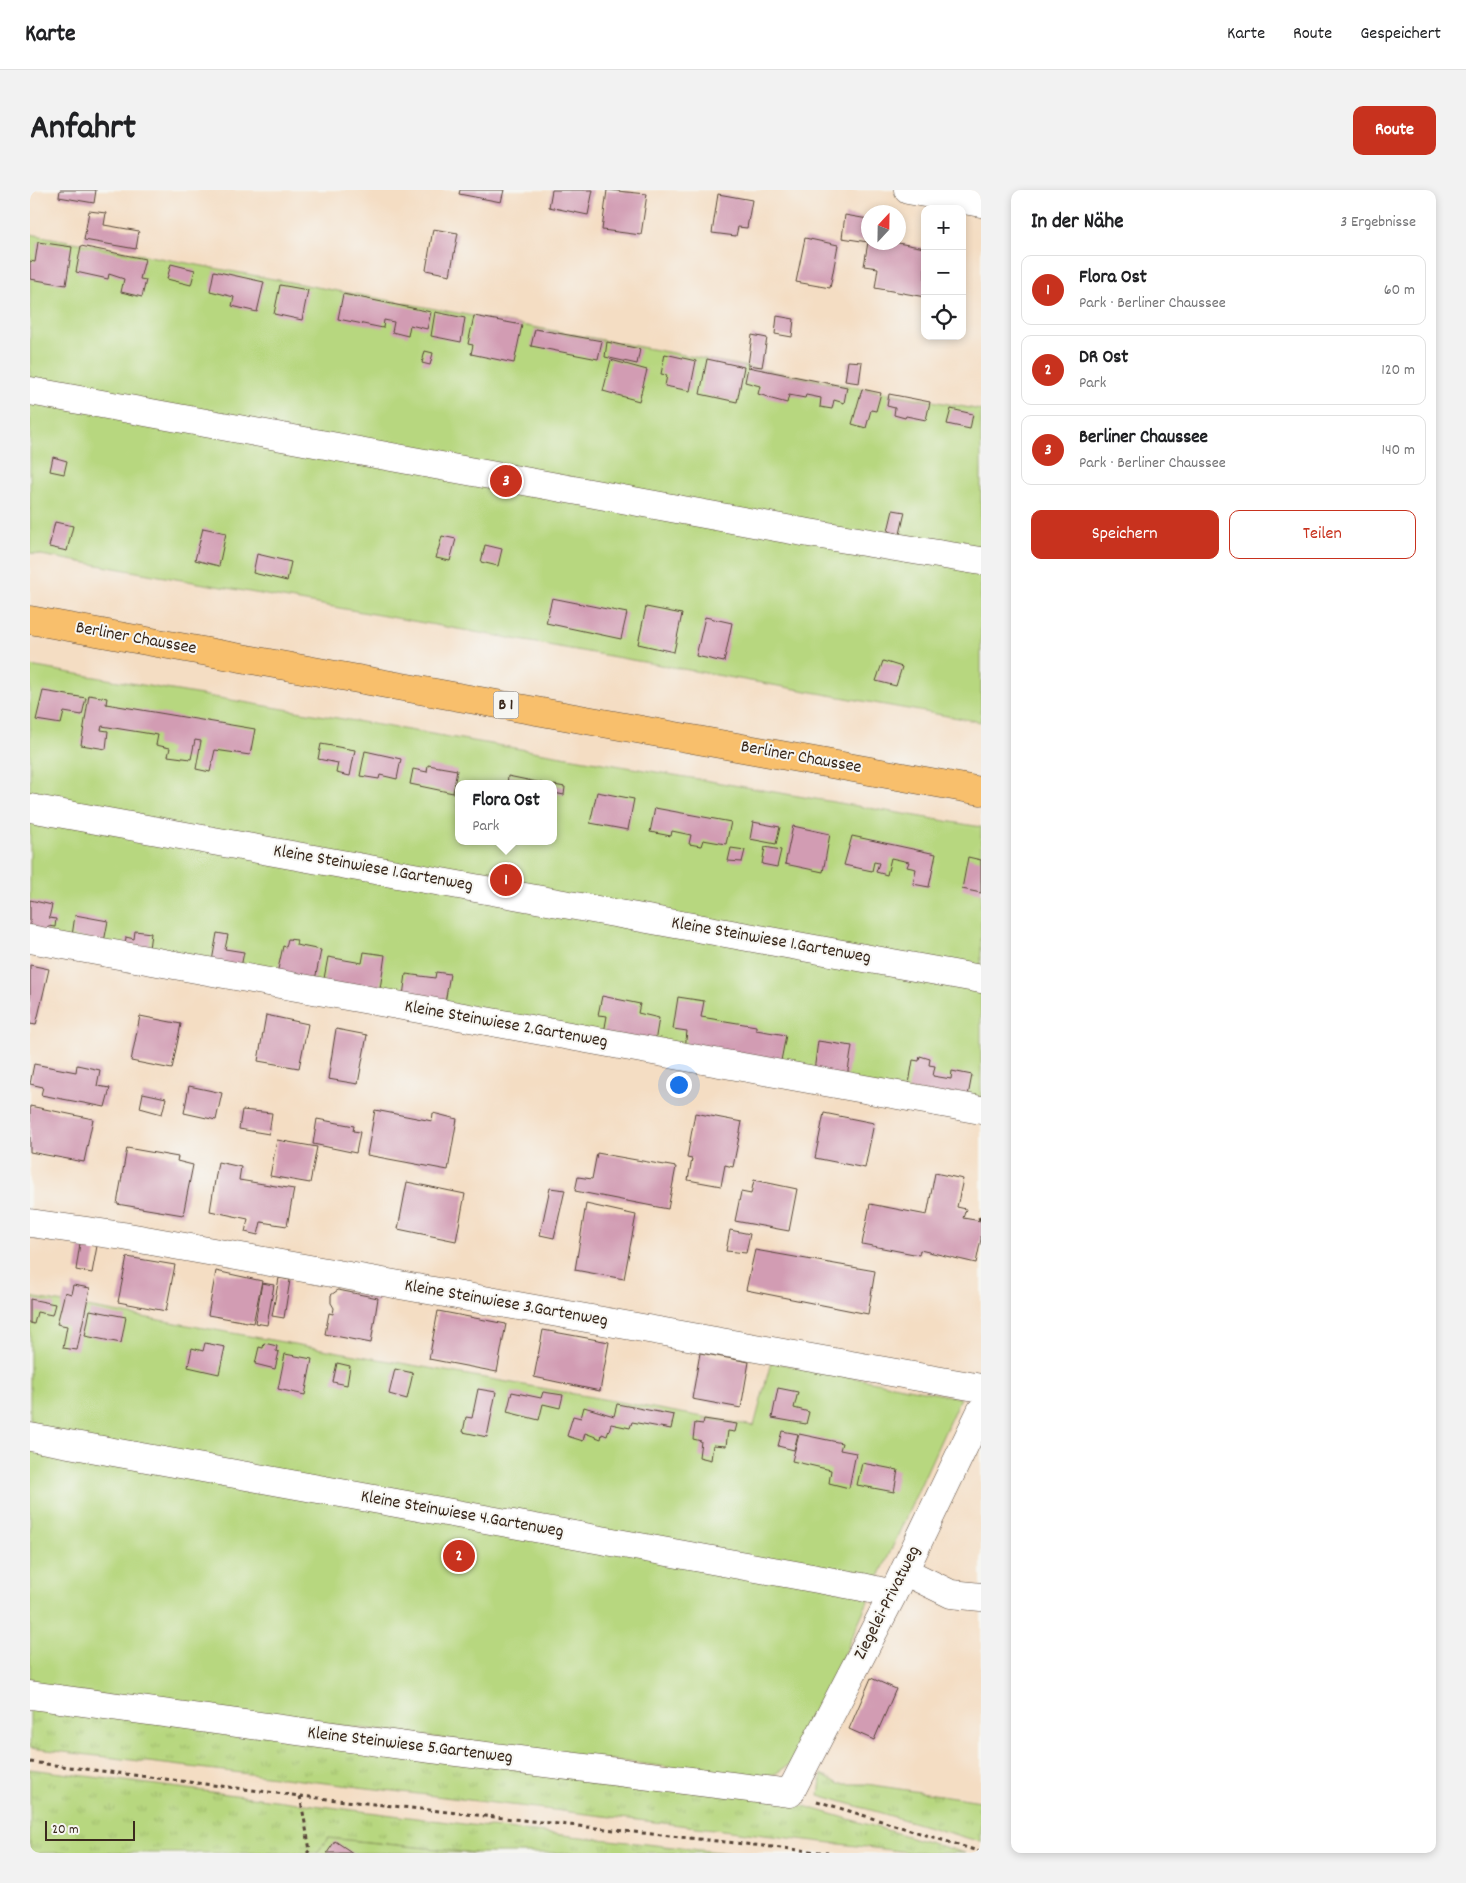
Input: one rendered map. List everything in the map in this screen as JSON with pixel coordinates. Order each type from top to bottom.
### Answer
[{"type":"main road","name":"Berliner Chaussee","points":[[30,620],[981,791]]},
{"type":"street","points":[[908,190],[981,203]]},
{"type":"street","points":[[30,391],[793,530],[981,561]]},
{"type":"street","name":"Kleine Steinwiese 1.Gartenweg","points":[[30,808],[981,979]]},
{"type":"street","name":"Kleine Steinwiese 2.Gartenweg","points":[[30,939],[981,1110]]},
{"type":"street","name":"Kleine Steinwiese 3.Gartenweg","points":[[30,1223],[123,1236],[981,1388]]},
{"type":"street","name":"Ziegelei-Privatweg","points":[[790,1793],[899,1582],[981,1411]]},
{"type":"street","name":"Kleine Steinwiese 4.Gartenweg","points":[[30,1437],[862,1587],[899,1582],[951,1594],[981,1597]]},
{"type":"street","name":"Kleine Steinwiese 5.Gartenweg","points":[[30,1696],[422,1748],[790,1793]]},
{"type":"path","points":[[30,1762],[300,1796],[828,1853]]},
{"type":"path","points":[[790,1793],[981,1852]]},
{"type":"path","points":[[300,1796],[310,1850],[307,1853]]},
{"type":"green space","points":[[30,234],[981,410],[981,722],[30,553]]},
{"type":"green space","points":[[30,666],[981,827],[981,1104],[30,934]]},
{"type":"green space","points":[[30,1297],[754,1426],[771,1362],[960,1398],[796,1760],[775,1774],[745,1777],[30,1686]]},
{"type":"green space","points":[[30,1703],[787,1801],[965,1853],[916,1853],[30,1748]]},
{"type":"green space","points":[[30,1769],[479,1826],[729,1853],[474,1853],[328,1838],[317,1853],[30,1853]]},
{"type":"green space","points":[[822,1774],[839,1784],[866,1784],[981,1801],[981,1842],[819,1795]]},
{"type":"green space","points":[[328,1838],[474,1853],[317,1853]]},
{"type":"building","points":[[60,190],[96,190],[94,203],[59,197]]},
{"type":"building","points":[[460,190],[504,190],[501,202],[459,194]]},
{"type":"building","points":[[552,190],[593,190],[588,215],[549,207]]},
{"type":"building","points":[[607,190],[647,194],[641,235],[602,230]]},
{"type":"building","points":[[718,194],[752,200],[747,228],[738,227],[736,236],[712,233]]},
{"type":"building","points":[[89,211],[106,213],[104,225],[139,231],[136,249],[84,240]]},
{"type":"building","points":[[845,215],[861,218],[861,241],[842,238]]},
{"type":"building","points":[[433,229],[458,233],[450,275],[426,270]]},
{"type":"building","points":[[805,238],[838,245],[830,288],[796,282]]},
{"type":"building","points":[[38,242],[72,247],[66,285],[30,279],[30,261],[35,262]]},
{"type":"building","points":[[906,245],[921,247],[921,296],[875,288],[878,268],[864,266],[867,250],[906,250]]},
{"type":"building","points":[[81,246],[145,259],[140,279],[146,280],[142,297],[121,292],[124,279],[109,274],[108,279],[76,272]]},
{"type":"building","points":[[171,264],[195,270],[191,285],[167,279]]},
{"type":"building","points":[[214,271],[264,282],[257,312],[232,306],[234,297],[210,291]]},
{"type":"building","points":[[280,285],[308,290],[302,320],[274,314]]},
{"type":"building","points":[[343,294],[431,312],[427,329],[410,325],[408,336],[392,332],[394,322],[384,320],[383,328],[338,319]]},
{"type":"building","points":[[435,312],[465,318],[461,342],[431,336]]},
{"type":"building","points":[[474,316],[522,325],[514,363],[471,354],[473,345],[468,344]]},
{"type":"building","points":[[777,316],[794,319],[792,337],[775,334]]},
{"type":"building","points":[[535,329],[602,341],[598,359],[531,346]]},
{"type":"building","points":[[752,335],[767,338],[762,367],[748,365]]},
{"type":"building","points":[[607,342],[640,349],[637,364],[605,357]]},
{"type":"building","points":[[425,351],[433,353],[430,365],[422,363]]},
{"type":"building","points":[[665,354],[696,361],[690,391],[665,386],[667,375],[661,374]]},
{"type":"building","points":[[707,359],[744,367],[737,402],[700,394]]},
{"type":"building","points":[[611,360],[647,370],[639,401],[603,391]]},
{"type":"building","points":[[848,361],[862,362],[859,383],[845,381]]},
{"type":"building","points":[[748,367],[847,387],[844,403],[834,400],[832,409],[820,407],[821,398],[806,395],[805,398],[789,395],[787,403],[768,398],[758,394],[760,386],[745,382]]},
{"type":"building","points":[[862,389],[881,393],[876,411],[871,410],[866,428],[852,424]]},
{"type":"building","points":[[889,394],[930,402],[926,420],[894,415],[895,408],[887,406]]},
{"type":"building","points":[[951,409],[973,414],[970,429],[947,424]]},
{"type":"building","points":[[53,457],[67,461],[64,474],[50,471]]},
{"type":"building","points":[[893,510],[905,512],[900,534],[888,531]]},
{"type":"building","points":[[55,522],[73,526],[67,551],[49,547]]},
{"type":"building","points":[[203,528],[226,533],[219,566],[195,560]]},
{"type":"building","points":[[442,536],[456,539],[450,561],[436,558]]},
{"type":"building","points":[[485,545],[502,549],[498,566],[481,562]]},
{"type":"building","points":[[257,554],[291,562],[287,581],[253,573]]},
{"type":"building","points":[[552,598],[627,613],[621,639],[546,623]]},
{"type":"building","points":[[646,607],[682,614],[674,652],[638,644]]},
{"type":"building","points":[[705,617],[732,623],[724,662],[696,656]]},
{"type":"building","points":[[883,661],[902,667],[896,686],[876,681]]},
{"type":"building","points":[[43,691],[86,698],[82,715],[64,712],[61,724],[36,720]]},
{"type":"building","points":[[89,695],[107,698],[106,704],[255,729],[250,755],[215,750],[210,772],[196,769],[201,741],[195,740],[191,759],[168,756],[170,748],[156,745],[158,735],[102,726],[101,730],[108,731],[106,749],[81,745]]},
{"type":"building","points":[[321,744],[355,750],[350,776],[336,773],[338,763],[318,759]]},
{"type":"building","points":[[365,751],[401,759],[397,779],[380,775],[379,779],[360,776]]},
{"type":"building","points":[[428,765],[457,770],[453,793],[410,784],[413,769],[427,772]]},
{"type":"building","points":[[508,776],[527,780],[508,780]]},
{"type":"building","points":[[557,786],[565,787],[564,795],[557,794]]},
{"type":"building","points":[[597,792],[634,799],[628,830],[590,823]]},
{"type":"building","points":[[655,808],[731,822],[726,844],[703,840],[701,846],[689,844],[691,835],[672,831],[671,836],[650,832]]},
{"type":"building","points":[[753,822],[780,827],[776,844],[750,839]]},
{"type":"building","points":[[793,826],[830,834],[823,872],[785,864]]},
{"type":"building","points":[[852,836],[936,854],[929,887],[913,884],[916,869],[907,867],[909,862],[891,858],[887,875],[876,872],[879,863],[874,862],[872,871],[844,865]]},
{"type":"building","points":[[765,847],[781,850],[777,867],[762,864]]},
{"type":"building","points":[[731,848],[745,850],[742,862],[728,861]]},
{"type":"building","points":[[968,857],[981,860],[981,893],[962,889]]},
{"type":"building","points":[[30,900],[52,905],[49,918],[56,919],[55,927],[48,926],[47,934],[30,930]]},
{"type":"building","points":[[75,915],[108,921],[104,942],[72,936]]},
{"type":"building","points":[[135,931],[151,933],[149,949],[125,945],[126,937],[134,939]]},
{"type":"building","points":[[217,933],[228,935],[225,949],[244,952],[241,967],[212,961]]},
{"type":"building","points":[[288,939],[297,940],[296,945],[321,950],[315,980],[277,974],[283,946],[286,947]]},
{"type":"building","points":[[364,952],[385,955],[379,996],[323,984],[328,957],[362,963]]},
{"type":"building","points":[[30,965],[49,969],[36,1025],[30,1024]]},
{"type":"building","points":[[436,972],[450,974],[445,1003],[403,996],[406,974],[435,978]]},
{"type":"building","points":[[602,996],[640,1004],[638,1013],[659,1018],[655,1042],[604,1033],[607,1016],[598,1015]]},
{"type":"building","points":[[678,997],[704,1001],[701,1017],[756,1026],[756,1030],[786,1035],[780,1066],[685,1049],[687,1031],[673,1029]]},
{"type":"building","points":[[266,1015],[308,1024],[299,1068],[258,1061]]},
{"type":"building","points":[[140,1016],[181,1024],[172,1069],[131,1061]]},
{"type":"building","points":[[336,1029],[367,1035],[358,1084],[328,1079]]},
{"type":"building","points":[[818,1041],[852,1046],[847,1077],[814,1071]]},
{"type":"building","points":[[920,1056],[930,1059],[929,1065],[935,1066],[933,1076],[951,1079],[952,1071],[972,1075],[967,1101],[908,1090],[913,1060],[919,1061]]},
{"type":"building","points":[[34,1064],[76,1072],[77,1065],[100,1070],[97,1086],[110,1088],[105,1107],[41,1095],[43,1087],[30,1084]]},
{"type":"building","points":[[189,1086],[222,1093],[216,1120],[184,1113]]},
{"type":"building","points":[[143,1093],[166,1098],[162,1114],[140,1108]]},
{"type":"building","points":[[30,1106],[93,1119],[84,1162],[30,1152]]},
{"type":"building","points":[[242,1110],[272,1113],[269,1134],[239,1129]]},
{"type":"building","points":[[375,1110],[432,1121],[433,1113],[457,1119],[448,1170],[367,1155]]},
{"type":"building","points":[[695,1113],[742,1122],[733,1167],[725,1165],[721,1186],[688,1180],[692,1159],[687,1158]]},
{"type":"building","points":[[824,1113],[874,1123],[865,1168],[815,1158]]},
{"type":"building","points":[[317,1119],[354,1126],[353,1131],[360,1132],[356,1153],[313,1144]]},
{"type":"building","points":[[277,1140],[317,1147],[310,1183],[270,1176]]},
{"type":"building","points":[[127,1148],[178,1157],[177,1161],[193,1165],[183,1215],[117,1204]]},
{"type":"building","points":[[597,1153],[676,1167],[668,1209],[575,1191],[578,1177],[592,1179]]},
{"type":"building","points":[[218,1162],[241,1167],[239,1180],[294,1189],[287,1226],[261,1222],[258,1235],[245,1232],[248,1219],[210,1211]]},
{"type":"building","points":[[935,1173],[963,1179],[957,1207],[966,1209],[963,1218],[981,1221],[981,1239],[976,1263],[920,1250],[919,1255],[862,1244],[870,1204],[927,1215]]},
{"type":"building","points":[[754,1180],[797,1189],[789,1231],[735,1221],[741,1192],[751,1194]]},
{"type":"building","points":[[407,1182],[465,1194],[456,1241],[398,1229]]},
{"type":"building","points":[[550,1188],[565,1190],[554,1238],[540,1235]]},
{"type":"building","points":[[586,1204],[636,1215],[624,1279],[575,1270]]},
{"type":"building","points":[[730,1230],[750,1234],[746,1253],[726,1251]]},
{"type":"building","points":[[80,1243],[97,1246],[92,1273],[76,1270]]},
{"type":"building","points":[[755,1250],[875,1271],[868,1314],[746,1290]]},
{"type":"building","points":[[127,1257],[175,1265],[166,1311],[118,1302]]},
{"type":"building","points":[[216,1271],[262,1281],[253,1323],[208,1315]]},
{"type":"building","points":[[279,1278],[290,1280],[284,1318],[272,1316]]},
{"type":"building","points":[[262,1283],[274,1285],[267,1325],[255,1323]]},
{"type":"building","points":[[73,1285],[90,1288],[77,1350],[63,1348],[67,1326],[57,1324],[65,1292],[71,1294]]},
{"type":"building","points":[[338,1290],[378,1298],[371,1343],[325,1334],[329,1313],[333,1314],[334,1308],[331,1303],[331,1295]]},
{"type":"building","points":[[30,1299],[55,1304],[52,1315],[37,1312],[34,1324],[30,1323]]},
{"type":"building","points":[[90,1310],[126,1317],[121,1343],[85,1336]]},
{"type":"building","points":[[438,1311],[506,1324],[497,1372],[429,1359]]},
{"type":"building","points":[[543,1330],[609,1342],[600,1391],[534,1377]]},
{"type":"building","points":[[205,1343],[225,1347],[219,1374],[188,1367],[192,1348],[203,1351]]},
{"type":"building","points":[[264,1343],[277,1346],[276,1351],[279,1352],[275,1369],[255,1364],[259,1347],[263,1348]]},
{"type":"building","points":[[700,1353],[749,1362],[741,1408],[692,1399]]},
{"type":"building","points":[[285,1354],[312,1359],[305,1395],[278,1389]]},
{"type":"building","points":[[337,1363],[350,1366],[347,1385],[333,1382]]},
{"type":"building","points":[[395,1369],[413,1373],[407,1399],[389,1394]]},
{"type":"building","points":[[778,1388],[798,1392],[794,1408],[809,1412],[806,1424],[772,1418]]},
{"type":"building","points":[[478,1389],[496,1392],[487,1437],[463,1432],[466,1417],[472,1418]]},
{"type":"building","points":[[512,1392],[541,1398],[543,1392],[563,1395],[560,1408],[543,1404],[539,1420],[507,1412]]},
{"type":"building","points":[[617,1404],[674,1415],[671,1429],[632,1422],[630,1428],[611,1424],[607,1436],[602,1434],[601,1439],[585,1433],[583,1441],[567,1436],[573,1416],[581,1418],[584,1407],[614,1416]]},
{"type":"building","points":[[704,1419],[737,1424],[735,1432],[728,1431],[726,1446],[713,1445],[711,1460],[699,1457],[701,1441],[693,1439],[695,1423],[703,1424]]},
{"type":"building","points":[[782,1431],[798,1434],[794,1450],[778,1446]]},
{"type":"building","points":[[799,1434],[842,1443],[840,1450],[856,1453],[849,1488],[829,1483],[831,1470],[792,1461]]},
{"type":"building","points":[[862,1463],[898,1470],[894,1492],[857,1485]]},
{"type":"building","points":[[871,1678],[896,1689],[874,1740],[849,1729]]},
{"type":"building","points":[[335,1841],[353,1853],[327,1853]]},
{"type":"place","name":"Berliner Chaussee","points":[[506,481]]},
{"type":"place","name":"Flora Ost","points":[[506,880]]},
{"type":"place","name":"DR Ost","points":[[459,1556]]}]
